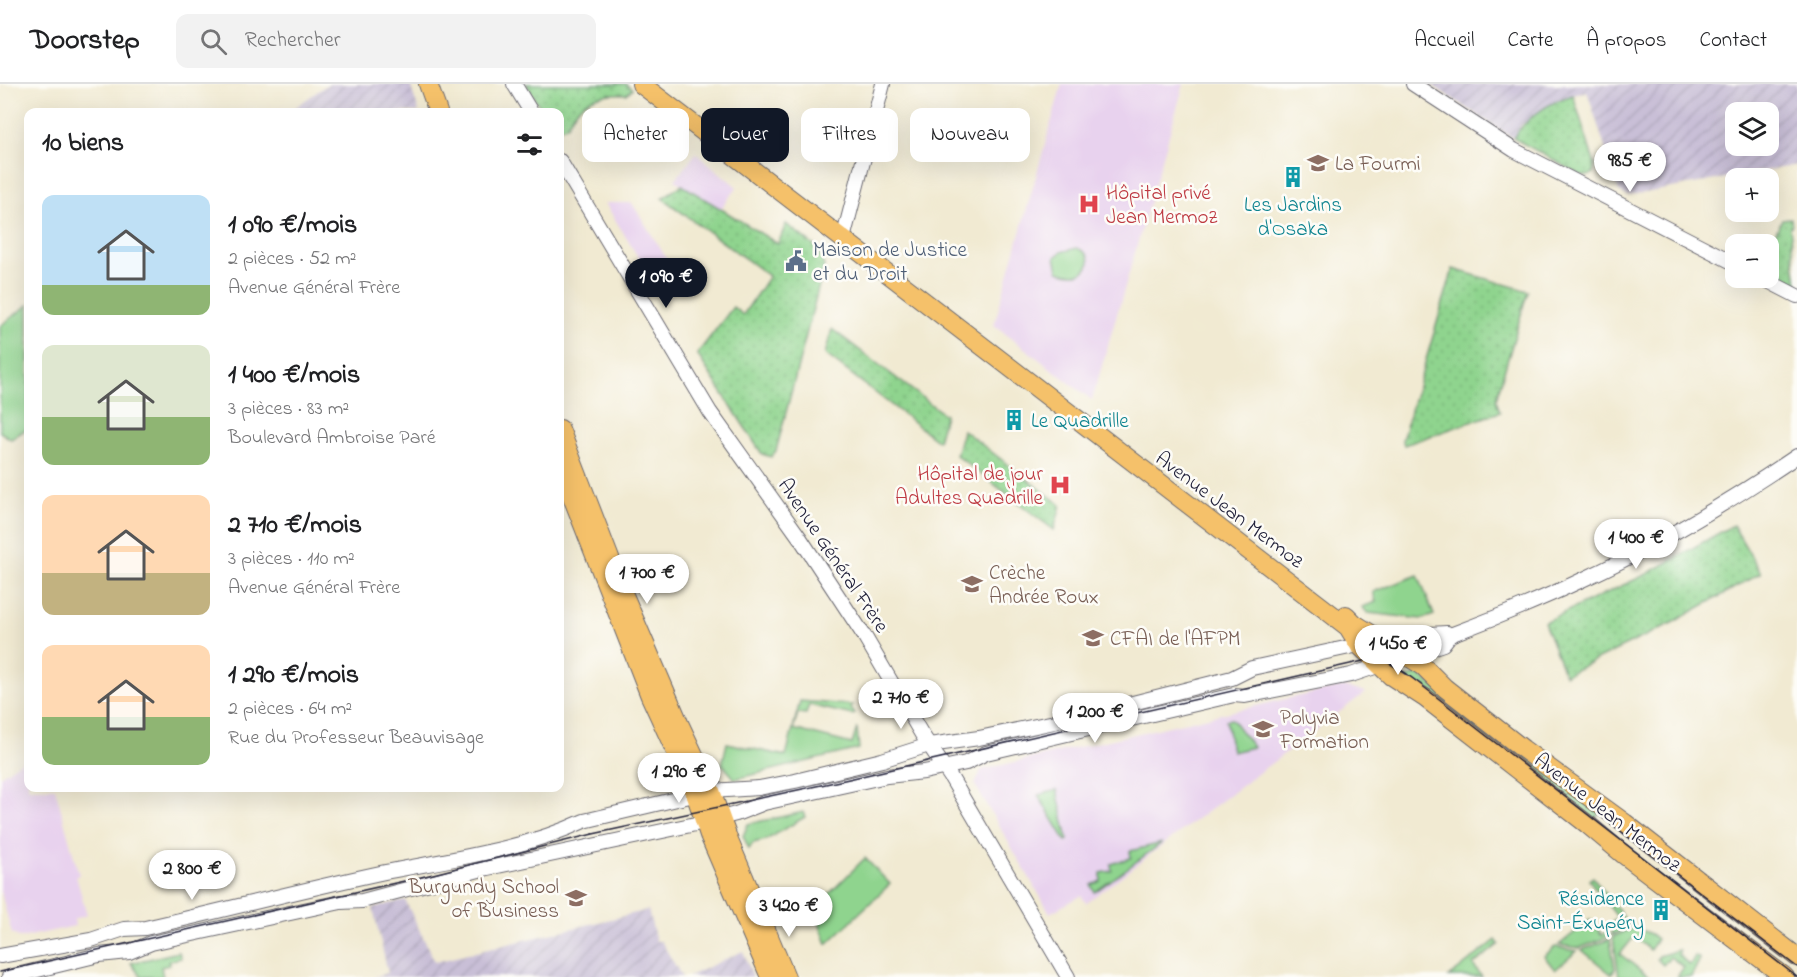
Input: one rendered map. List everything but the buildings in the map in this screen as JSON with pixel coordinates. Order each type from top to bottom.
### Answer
[{"type":"main road","points":[[428,84],[437,108]]},
{"type":"main road","points":[[440,84],[449,108]]},
{"type":"main road","name":"Avenue Jean Mermoz","points":[[641,84],[1307,584],[1355,624],[1424,666],[1445,688],[1523,749],[1625,824],[1797,957]]},
{"type":"main road","name":"Avenue Jean Mermoz","points":[[654,84],[1092,432],[1348,627],[1359,645],[1378,666],[1425,698],[1592,827],[1623,854],[1781,974]]},
{"type":"main road","points":[[564,439],[624,595],[679,723],[712,820],[751,913],[786,977]]},
{"type":"main road","points":[[564,476],[650,696],[703,794]]},
{"type":"main road","points":[[751,913],[770,977]]},
{"type":"street","points":[[514,84],[529,108]]},
{"type":"street","points":[[844,235],[883,84]]},
{"type":"street","points":[[1413,84],[1514,150],[1725,258]]},
{"type":"street","name":"Avenue Général Frère","points":[[564,168],[710,412],[800,538],[865,637],[1068,977]]},
{"type":"street","points":[[1779,287],[1797,296]]},
{"type":"street","points":[[9,977],[99,956],[129,952],[151,943],[341,902],[362,901],[479,870],[712,820],[764,803],[886,776],[924,772],[966,763],[986,753],[1234,695],[1251,695],[1352,675],[1443,644],[1450,635],[1584,580],[1689,524],[1797,456]]},
{"type":"street","points":[[0,956],[91,940],[124,929],[145,928],[497,849],[566,829],[584,821],[703,794],[759,788],[795,781],[882,760],[929,745],[979,738],[1080,716],[1232,678],[1252,668],[1359,645],[1387,645],[1428,634],[1447,633],[1450,635]]},
{"type":"shaded area","points":[[328,84],[410,84],[418,108],[295,108]]},
{"type":"shaded area","name":"Hôpital privé Jean Mermoz","points":[[1062,84],[1184,84],[1092,400],[994,325]]},
{"type":"shaded area","points":[[1430,84],[1797,84],[1797,165],[1779,168],[1725,168],[1725,178],[1628,196],[1619,192],[1587,91],[1557,100],[1521,125],[1513,138]]},
{"type":"shaded area","points":[[696,153],[701,157],[701,162],[707,162],[737,187],[720,210],[675,180]]},
{"type":"shaded area","points":[[605,203],[632,203],[675,272],[660,293]]},
{"type":"shaded area","points":[[1343,687],[1366,692],[1086,903],[1081,896],[1050,913],[975,785],[981,770]]},
{"type":"shaded area","points":[[24,760],[24,792],[56,792],[79,875],[76,876],[87,915],[74,919],[75,926],[21,938],[12,934],[0,889],[0,776]]},
{"type":"shaded area","points":[[405,900],[435,962],[648,910],[656,941],[661,941],[682,977],[374,977],[388,973],[373,908]]},
{"type":"shaded area","points":[[743,951],[753,977],[687,977]]},
{"type":"green space","points":[[526,84],[626,84],[632,89],[627,94],[608,94],[591,99],[577,109],[567,126],[564,127],[564,108],[541,108]]},
{"type":"green space","points":[[1573,95],[1595,165],[1593,173],[1589,176],[1581,175],[1513,138],[1524,124],[1539,112]]},
{"type":"green space","points":[[682,185],[778,244],[786,224],[817,248],[824,266],[776,451],[771,457],[762,454],[697,354],[733,307],[743,315],[769,276],[662,198]]},
{"type":"green space","points":[[1791,218],[1797,285],[1779,275],[1779,234],[1775,234],[1782,219]]},
{"type":"green space","points":[[1077,248],[1087,255],[1088,267],[1074,274],[1058,271],[1055,257],[1061,252]]},
{"type":"green space","points":[[1453,269],[1528,291],[1496,399],[1500,412],[1404,445],[1402,440]]},
{"type":"green space","points":[[24,308],[24,431],[11,439],[0,432],[0,326]]},
{"type":"green space","points":[[832,329],[945,415],[938,441],[825,354]]},
{"type":"green space","points":[[963,430],[1061,505],[1054,530],[956,455]]},
{"type":"green space","points":[[1733,525],[1761,573],[1672,623],[1565,675],[1544,622],[1647,574]]},
{"type":"green space","points":[[1418,575],[1434,615],[1422,619],[1368,613],[1362,607],[1376,602],[1373,592]]},
{"type":"green space","points":[[1417,674],[1600,812],[1592,822],[1405,679]]},
{"type":"green space","points":[[800,701],[853,705],[850,707],[855,714],[852,715],[809,705],[806,714],[798,713],[793,729],[852,744],[857,728],[859,749],[735,779],[722,764],[727,743],[786,756]]},
{"type":"green space","points":[[1232,719],[1253,747],[1232,752],[1226,720]]},
{"type":"green space","points":[[1057,790],[1068,840],[1066,841],[1038,795]]},
{"type":"green space","points":[[803,812],[805,817],[766,840],[753,843],[749,849],[743,836],[748,824]]},
{"type":"green space","points":[[1162,843],[1095,892],[1091,885],[1101,881],[1101,873],[1112,871],[1111,864],[1131,858],[1130,851]]},
{"type":"green space","points":[[865,858],[890,884],[827,944],[814,909]]},
{"type":"green space","points":[[1593,877],[1630,926],[1612,935],[1611,928],[1615,925],[1612,922],[1618,918],[1589,880]]},
{"type":"green space","points":[[1590,920],[1602,935],[1606,932],[1610,936],[1580,948],[1559,945]]},
{"type":"green space","points":[[1630,929],[1644,931],[1657,939],[1650,950],[1634,937],[1620,954],[1649,977],[1619,977],[1613,937]]},
{"type":"green space","points":[[1610,939],[1615,969],[1611,974],[1582,950]]},
{"type":"green space","points":[[1496,940],[1499,944],[1473,965],[1482,977],[1449,977]]},
{"type":"green space","points":[[1555,947],[1577,951],[1555,970],[1544,956]]},
{"type":"green space","points":[[1680,950],[1678,955],[1690,965],[1695,956],[1700,959],[1691,977],[1677,977],[1684,967],[1670,957],[1663,965],[1657,959],[1659,956]]},
{"type":"green space","points":[[179,952],[181,958],[169,961],[169,965],[161,967],[163,977],[141,977],[131,963]]},
{"type":"tram line","points":[[0,972],[413,879],[593,834],[849,779],[1372,659],[1386,661],[1407,674],[1797,977]]},
{"type":"tram line","points":[[1600,815],[1797,967]]},
{"type":"place","name":"La Fourmi","points":[[1318,163]]},
{"type":"place","name":"Les Jardins d'Osaka","points":[[1293,177]]},
{"type":"place","name":"Hôpital privé Jean Mermoz","points":[[1089,204]]},
{"type":"place","name":"Maison de Justice et du Droit","points":[[796,261]]},
{"type":"place","name":"Le Quadrille","points":[[1014,420]]},
{"type":"place","name":"Hôpital de jour Adultes Quadrille","points":[[1060,485]]},
{"type":"place","name":"Crèche Andrée Roux","points":[[972,584]]},
{"type":"place","name":"CFAI de l'AFPM","points":[[1093,638]]},
{"type":"place","name":"Polyvia Formation","points":[[1263,729]]},
{"type":"place","name":"Burgundy School of Business","points":[[576,898]]},
{"type":"place","name":"Résidence Saint-Éxupéry","points":[[1661,910]]}]
